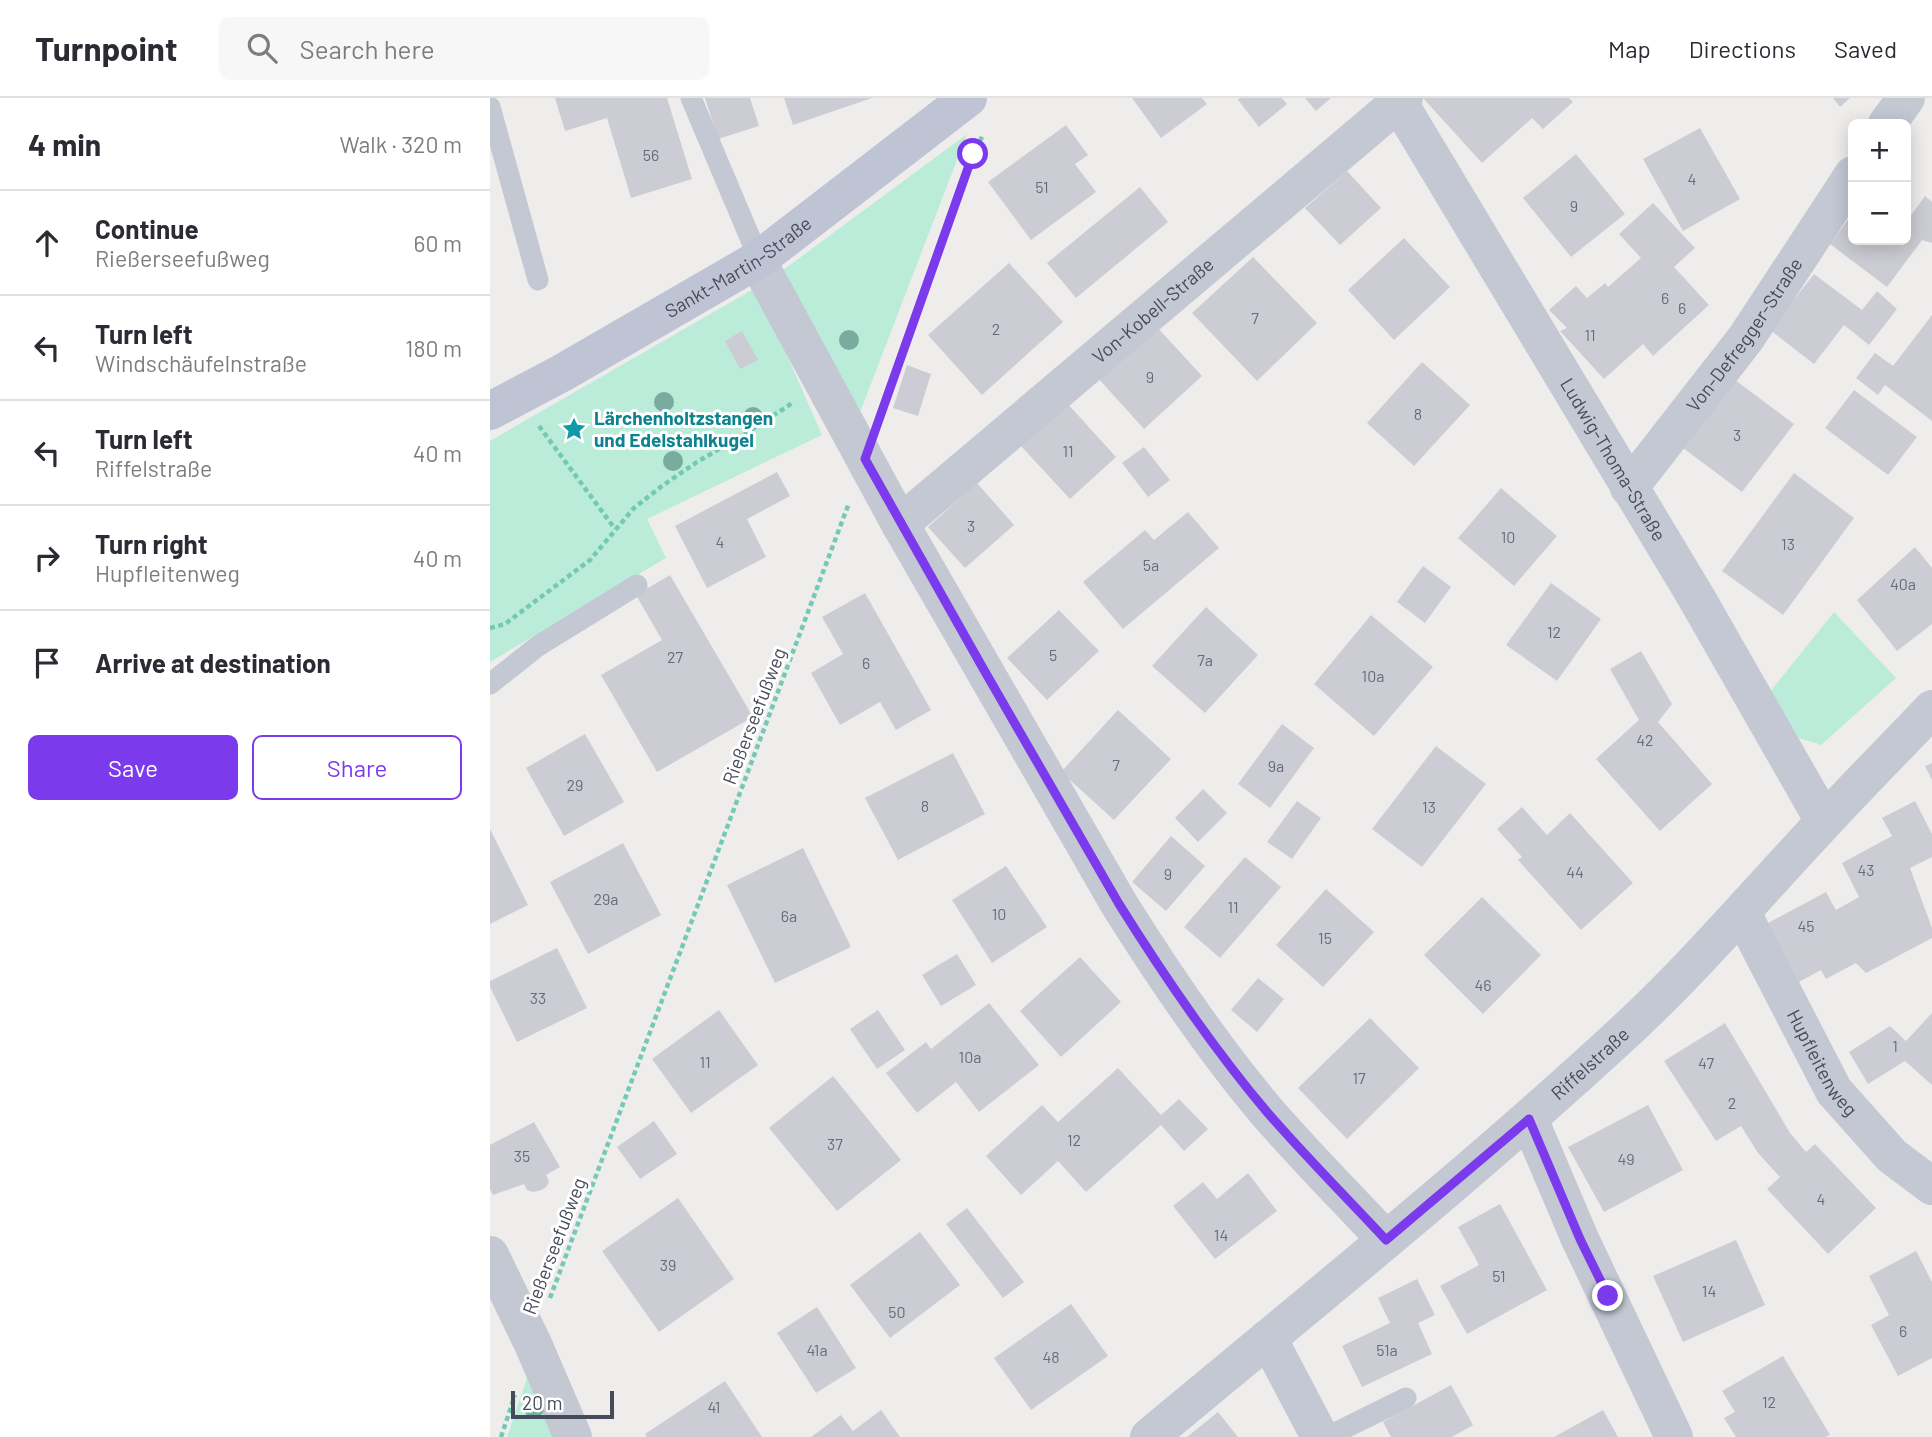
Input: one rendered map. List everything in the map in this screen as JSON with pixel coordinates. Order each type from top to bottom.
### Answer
[{"type":"main road","name":"Sankt-Martin-Straße","points":[[504,404],[759,259],[968,98]]},
{"type":"street","points":[[1891,119],[1906,98]]},
{"type":"street","name":"Ludwig-Thoma-Straße","points":[[1401,100],[1696,597],[1824,821]]},
{"type":"street","name":"Von-Kobell-Straße","points":[[900,524],[1401,100]]},
{"type":"street","name":"Von-Defregger-Straße","points":[[1629,488],[1746,338],[1848,182]]},
{"type":"street","points":[[759,259],[900,524],[1119,904],[1202,1029],[1267,1112],[1386,1240]]},
{"type":"street","name":"Riffelstraße","points":[[1149,1437],[1529,1119],[1634,1023],[1742,913],[1824,821],[1932,709]]},
{"type":"street","name":"Hupfleitenweg","points":[[1742,913],[1834,1091],[1892,1156],[1932,1186]]},
{"type":"street","points":[[1529,1119],[1580,1239],[1674,1437]]},
{"type":"street","points":[[490,1255],[533,1344],[573,1437]]},
{"type":"street","points":[[1268,1338],[1320,1437]]},
{"type":"lane","points":[[691,98],[759,259]]},
{"type":"lane","points":[[490,107],[538,280]]},
{"type":"lane","points":[[490,684],[538,646],[637,585]]},
{"type":"lane","points":[[1327,1437],[1406,1398]]},
{"type":"path","name":"Rießerseefußweg","points":[[533,1344],[865,459],[973,154],[985,132]]},
{"type":"path","points":[[490,628],[505,624],[590,560],[634,508],[688,468],[826,385]]},
{"type":"path","points":[[504,404],[615,529]]},
{"type":"green space","points":[[967,134],[859,415],[779,273]]},
{"type":"green space","points":[[757,287],[822,435],[647,519],[666,558],[490,662],[490,441]]},
{"type":"green space","points":[[1834,612],[1896,678],[1821,745],[1799,738],[1769,693]]},
{"type":"green space","points":[[529,1372],[560,1437],[507,1437]]},
{"type":"building","points":[[555,98],[667,98],[692,179],[631,198],[607,118],[565,131]]},
{"type":"building","points":[[705,98],[750,98],[759,126],[718,139]]},
{"type":"building","points":[[784,98],[872,98],[793,125]]},
{"type":"building","points":[[1132,98],[1202,98],[1207,104],[1161,138]]},
{"type":"building","points":[[1282,98],[1287,104],[1259,127],[1238,100]]},
{"type":"building","points":[[1305,98],[1331,98],[1316,111]]},
{"type":"building","points":[[1423,98],[1569,98],[1573,102],[1543,129],[1532,118],[1482,163]]},
{"type":"building","points":[[1833,98],[1850,98],[1840,107]]},
{"type":"building","points":[[1066,125],[1088,155],[1075,164],[1096,192],[1031,240],[988,182]]},
{"type":"building","points":[[1700,128],[1740,199],[1683,231],[1643,159]]},
{"type":"building","points":[[1576,154],[1625,214],[1571,257],[1523,198]]},
{"type":"building","points":[[1347,171],[1381,208],[1340,245],[1305,208]]},
{"type":"building","points":[[1140,187],[1168,222],[1076,298],[1047,263]]},
{"type":"building","points":[[1925,196],[1932,202],[1932,243],[1922,240],[1887,287],[1830,244],[1848,220],[1848,245],[1911,245],[1911,215]]},
{"type":"building","points":[[1653,203],[1695,248],[1674,267],[1709,305],[1653,356],[1643,344],[1604,379],[1560,331],[1567,328],[1549,310],[1576,286],[1587,298],[1605,283],[1608,287],[1641,258],[1619,234]]},
{"type":"building","points":[[1404,238],[1450,287],[1394,340],[1348,290]]},
{"type":"building","points":[[1253,257],[1317,323],[1257,381],[1192,313]]},
{"type":"building","points":[[1009,263],[1063,322],[982,395],[928,335]]},
{"type":"building","points":[[1814,274],[1862,310],[1877,291],[1897,309],[1869,345],[1844,325],[1814,364],[1770,330]]},
{"type":"building","points":[[1932,315],[1932,421],[1885,385],[1878,395],[1856,378],[1875,353],[1893,366]]},
{"type":"building","points":[[1155,325],[1202,376],[1144,429],[1097,377]]},
{"type":"building","points":[[742,331],[758,360],[740,369],[725,341]]},
{"type":"building","points":[[1422,362],[1470,405],[1414,466],[1367,423]]},
{"type":"building","points":[[907,365],[931,374],[918,416],[893,408]]},
{"type":"building","points":[[1731,377],[1794,424],[1742,492],[1679,445]]},
{"type":"building","points":[[1854,390],[1917,437],[1888,475],[1825,428]]},
{"type":"building","points":[[1066,402],[1116,457],[1070,499],[1019,444]]},
{"type":"building","points":[[1144,447],[1170,480],[1148,497],[1122,463]]},
{"type":"building","points":[[777,472],[790,496],[747,519],[766,557],[707,588],[675,526]]},
{"type":"building","points":[[1794,473],[1854,518],[1783,615],[1722,571]]},
{"type":"building","points":[[977,483],[1014,525],[965,568],[928,527]]},
{"type":"building","points":[[1501,488],[1557,536],[1514,586],[1458,538]]},
{"type":"building","points":[[1188,512],[1219,548],[1123,629],[1083,582],[1145,530],[1154,540]]},
{"type":"building","points":[[1915,547],[1932,568],[1932,624],[1897,651],[1857,600]]},
{"type":"building","points":[[1423,566],[1451,587],[1425,623],[1397,602]]},
{"type":"building","points":[[670,575],[753,717],[657,772],[601,675],[662,640],[636,595]]},
{"type":"building","points":[[1551,583],[1601,619],[1557,681],[1506,645]]},
{"type":"building","points":[[865,593],[931,710],[896,730],[880,702],[840,725],[811,673],[843,654],[822,617]]},
{"type":"building","points":[[1206,607],[1258,655],[1205,713],[1152,666]]},
{"type":"building","points":[[1059,610],[1099,651],[1047,700],[1007,658]]},
{"type":"building","points":[[1371,615],[1433,667],[1374,736],[1314,684]]},
{"type":"building","points":[[1641,651],[1672,704],[1658,722],[1712,784],[1660,831],[1596,759],[1639,720],[1610,669]]},
{"type":"building","points":[[1118,710],[1171,759],[1114,820],[1061,772]]},
{"type":"building","points":[[1282,724],[1314,748],[1270,808],[1238,784]]},
{"type":"building","points":[[585,734],[624,802],[564,836],[526,768]]},
{"type":"building","points":[[1436,746],[1486,784],[1422,867],[1372,829]]},
{"type":"building","points":[[953,753],[985,814],[898,860],[865,798]]},
{"type":"building","points":[[1932,763],[1932,780],[1925,766]]},
{"type":"building","points":[[1203,789],[1227,813],[1198,842],[1175,818]]},
{"type":"building","points":[[1297,801],[1321,818],[1292,859],[1267,842]]},
{"type":"building","points":[[1915,801],[1932,834],[1932,857],[1910,868],[1932,928],[1932,938],[1866,973],[1856,963],[1826,979],[1821,970],[1799,982],[1768,923],[1826,892],[1836,910],[1859,897],[1842,863],[1892,836],[1882,818]]},
{"type":"building","points":[[1522,807],[1547,835],[1570,813],[1633,883],[1581,930],[1518,860],[1522,857],[1497,829]]},
{"type":"building","points":[[490,829],[528,905],[490,924]]},
{"type":"building","points":[[1171,836],[1205,866],[1166,911],[1132,882]]},
{"type":"building","points":[[623,843],[661,915],[588,954],[550,882]]},
{"type":"building","points":[[803,848],[851,947],[775,983],[727,885]]},
{"type":"building","points":[[1245,857],[1281,887],[1220,958],[1184,927]]},
{"type":"building","points":[[1006,866],[1047,927],[992,963],[952,900]]},
{"type":"building","points":[[1326,889],[1374,932],[1323,987],[1276,945]]},
{"type":"building","points":[[1482,897],[1541,955],[1483,1014],[1424,955]]},
{"type":"building","points":[[557,948],[587,1008],[517,1042],[490,987],[490,981]]},
{"type":"building","points":[[957,954],[976,985],[941,1006],[922,975]]},
{"type":"building","points":[[1080,957],[1121,1002],[1061,1057],[1020,1011]]},
{"type":"building","points":[[1258,978],[1284,999],[1257,1032],[1231,1010]]},
{"type":"building","points":[[989,1003],[1039,1065],[979,1112],[956,1082],[917,1113],[886,1073],[926,1042],[931,1049]]},
{"type":"building","points":[[719,1010],[758,1065],[691,1113],[652,1059]]},
{"type":"building","points":[[878,1010],[905,1050],[877,1069],[850,1029]]},
{"type":"building","points":[[1932,1013],[1932,1085],[1905,1061],[1868,1084],[1849,1052],[1890,1026],[1906,1041]]},
{"type":"building","points":[[1370,1018],[1419,1068],[1347,1139],[1298,1088]]},
{"type":"building","points":[[1725,1023],[1790,1133],[1806,1152],[1815,1144],[1876,1208],[1828,1254],[1767,1189],[1780,1177],[1758,1153],[1741,1126],[1716,1141],[1664,1061]]},
{"type":"building","points":[[1118,1068],[1161,1115],[1179,1099],[1208,1129],[1184,1151],[1161,1125],[1086,1192],[1058,1161],[1021,1195],[986,1156],[1042,1105],[1058,1122]]},
{"type":"building","points":[[833,1076],[901,1160],[837,1211],[769,1128]]},
{"type":"building","points":[[1648,1105],[1683,1170],[1604,1212],[1568,1147]]},
{"type":"building","points":[[654,1121],[677,1154],[640,1179],[617,1147]]},
{"type":"building","points":[[534,1122],[560,1167],[546,1175],[549,1181],[542,1190],[527,1190],[524,1184],[493,1195],[490,1189],[490,1145]]},
{"type":"building","points":[[1248,1173],[1277,1211],[1215,1259],[1173,1206],[1203,1182],[1217,1199]]},
{"type":"building","points":[[678,1198],[734,1279],[659,1332],[602,1251]]},
{"type":"building","points":[[1500,1204],[1547,1290],[1467,1334],[1440,1286],[1479,1265],[1458,1227]]},
{"type":"building","points":[[967,1208],[1024,1282],[1003,1298],[946,1224]]},
{"type":"building","points":[[920,1232],[960,1285],[890,1338],[850,1285]]},
{"type":"building","points":[[1736,1240],[1765,1305],[1683,1342],[1653,1276]]},
{"type":"building","points":[[1916,1251],[1932,1282],[1932,1358],[1898,1376],[1871,1325],[1889,1315],[1869,1276]]},
{"type":"building","points":[[1417,1279],[1435,1315],[1418,1323],[1432,1354],[1362,1387],[1342,1346],[1390,1323],[1378,1298]]},
{"type":"building","points":[[1071,1304],[1108,1356],[1031,1410],[994,1358]]},
{"type":"building","points":[[817,1307],[856,1368],[816,1393],[777,1333]]},
{"type":"building","points":[[1783,1356],[1830,1435],[1736,1437],[1724,1418],[1735,1412],[1722,1391]]},
{"type":"building","points":[[725,1381],[762,1437],[647,1437],[645,1434]]},
{"type":"building","points":[[1451,1385],[1473,1425],[1452,1437],[1391,1437],[1383,1422]]},
{"type":"building","points":[[881,1410],[900,1437],[811,1437],[841,1415],[853,1431]]},
{"type":"building","points":[[1603,1410],[1618,1437],[1554,1437]]},
{"type":"building","points":[[1218,1412],[1238,1437],[1187,1437]]},
{"type":"place","name":"Lärchenholtzstangen und Edelstahlkugel","points":[[574,429]]},
{"type":"route","points":[[973,154],[865,459],[900,524],[1150,954],[1202,1029],[1267,1112],[1386,1240],[1529,1119],[1580,1239],[1608,1296]]}]
